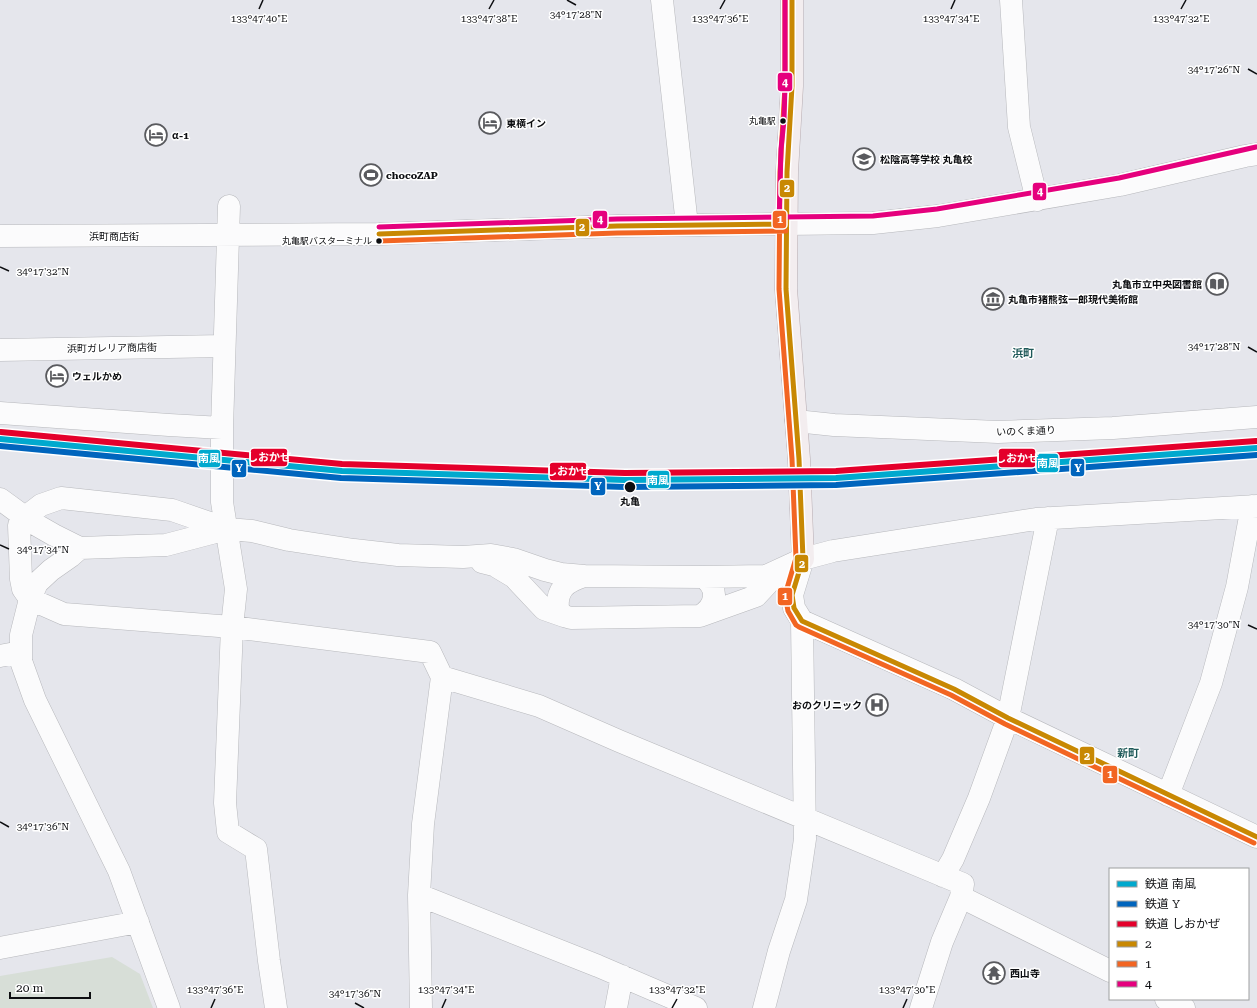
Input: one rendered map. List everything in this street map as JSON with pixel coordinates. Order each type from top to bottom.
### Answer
[{"type":"main road","points":[[792,0],[792,86],[787,164],[786,290],[799,459],[804,559]]},
{"type":"street","points":[[662,0],[687,225]]},
{"type":"street","points":[[1011,0],[1020,127],[1037,200]]},
{"type":"street","name":"浜町商店街","points":[[0,236],[379,234],[617,226],[872,223],[938,216],[1037,200],[1120,185],[1257,154]]},
{"type":"street","points":[[229,206],[222,428],[222,502],[236,589],[232,627],[225,803],[228,832],[256,849],[276,1008]]},
{"type":"street","name":"浜町ガレリア商店街","points":[[0,350],[224,346]]},
{"type":"street","points":[[0,412],[222,428]]},
{"type":"street","name":"いのくま通り","points":[[796,421],[834,425],[998,432],[1113,428],[1257,417]]},
{"type":"street","points":[[421,1008],[419,895],[423,824],[442,677],[430,652],[232,627],[64,614],[30,599],[23,589],[21,579],[19,525],[41,504],[61,498],[172,510],[227,529],[252,531],[289,540],[398,555],[463,557],[491,555],[514,559],[561,574],[584,576],[703,577],[766,576],[804,559],[833,551],[1036,518],[1254,506],[1237,587],[1211,683],[1168,795]]},
{"type":"street","points":[[0,499],[33,523],[80,548],[166,545],[227,529]]},
{"type":"street","points":[[943,876],[953,859],[979,798],[1008,718],[1048,518]]},
{"type":"street","points":[[80,548],[51,570],[37,583],[30,599],[22,635],[21,661],[35,700],[119,871],[169,1008]]},
{"type":"street","points":[[463,557],[494,565],[514,576],[544,609],[570,618],[700,616],[756,596],[769,582],[804,559]]},
{"type":"street","points":[[764,1008],[779,951],[796,900],[805,839],[802,621],[794,608],[792,595],[804,559]]},
{"type":"street","points":[[564,616],[558,610],[557,604],[559,594],[571,580],[584,576]]},
{"type":"street","points":[[700,616],[707,612],[714,597],[713,588],[710,582],[703,577]]},
{"type":"street","points":[[802,621],[954,689],[1008,718],[1257,837]]},
{"type":"street","points":[[0,656],[21,652]]},
{"type":"street","points":[[442,677],[539,706],[619,741],[963,884],[961,897],[942,942],[921,1008]]},
{"type":"street","points":[[419,895],[598,966],[696,1008]]},
{"type":"street","points":[[961,897],[1109,971]]},
{"type":"street","points":[[0,948],[138,922]]},
{"type":"street","points":[[616,1008],[622,976]]},
{"type":"street","points":[[1168,1000],[1184,1008]]},
{"type":"shaded area","points":[[112,957],[140,974],[153,1008],[0,1008],[0,976]]},
{"type":"rail line","name":"しおかぜ","points":[[1,432],[342,464],[625,473],[836,471],[1256,441]]},
{"type":"rail line","name":"南風","points":[[0,439],[342,471],[625,480],[836,478],[1257,448]]},
{"type":"rail line","name":"Y","points":[[0,446],[341,478],[625,487],[836,485],[1257,455]]},
{"type":"transit line","name":"1","points":[[785,0],[785,86],[780,172],[779,289],[792,459],[796,558],[785,595],[788,611],[796,625],[799,627],[951,695],[1005,724],[1254,843]]},
{"type":"transit line","name":"4","points":[[779,224],[781,149],[785,86],[785,0]]},
{"type":"transit line","name":"2","points":[[792,0],[792,86],[787,172],[786,289],[799,459],[803,559],[792,595],[794,608],[802,621],[954,689],[1008,718],[1257,837]]},
{"type":"transit line","name":"4","points":[[379,227],[617,219],[873,216],[937,209],[1119,178],[1256,147]]},
{"type":"transit line","name":"2","points":[[379,234],[617,226],[786,224]]},
{"type":"transit line","name":"1","points":[[379,241],[617,233],[786,231]]},
{"type":"place","name":"丸亀駅","points":[[783,121]]},
{"type":"place","name":"東横イン","points":[[490,123]]},
{"type":"place","name":"α-1","points":[[156,135]]},
{"type":"place","name":"松陰高等学校 丸亀校","points":[[864,159]]},
{"type":"place","name":"chocoZAP","points":[[371,175]]},
{"type":"place","name":"丸亀駅バスターミナル","points":[[379,241]]},
{"type":"place","name":"丸亀市立中央図書館","points":[[1217,284]]},
{"type":"place","name":"丸亀市猪熊弦一郎現代美術館","points":[[993,299]]},
{"type":"place","name":"ウェルかめ","points":[[57,376]]},
{"type":"place","name":"丸亀","points":[[630,487]]},
{"type":"place","name":"おのクリニック","points":[[877,705]]},
{"type":"place","name":"西山寺","points":[[994,973]]},
{"type":"district","name":"浜町","points":[[1023,353]]},
{"type":"district","name":"新町","points":[[1128,753]]}]
